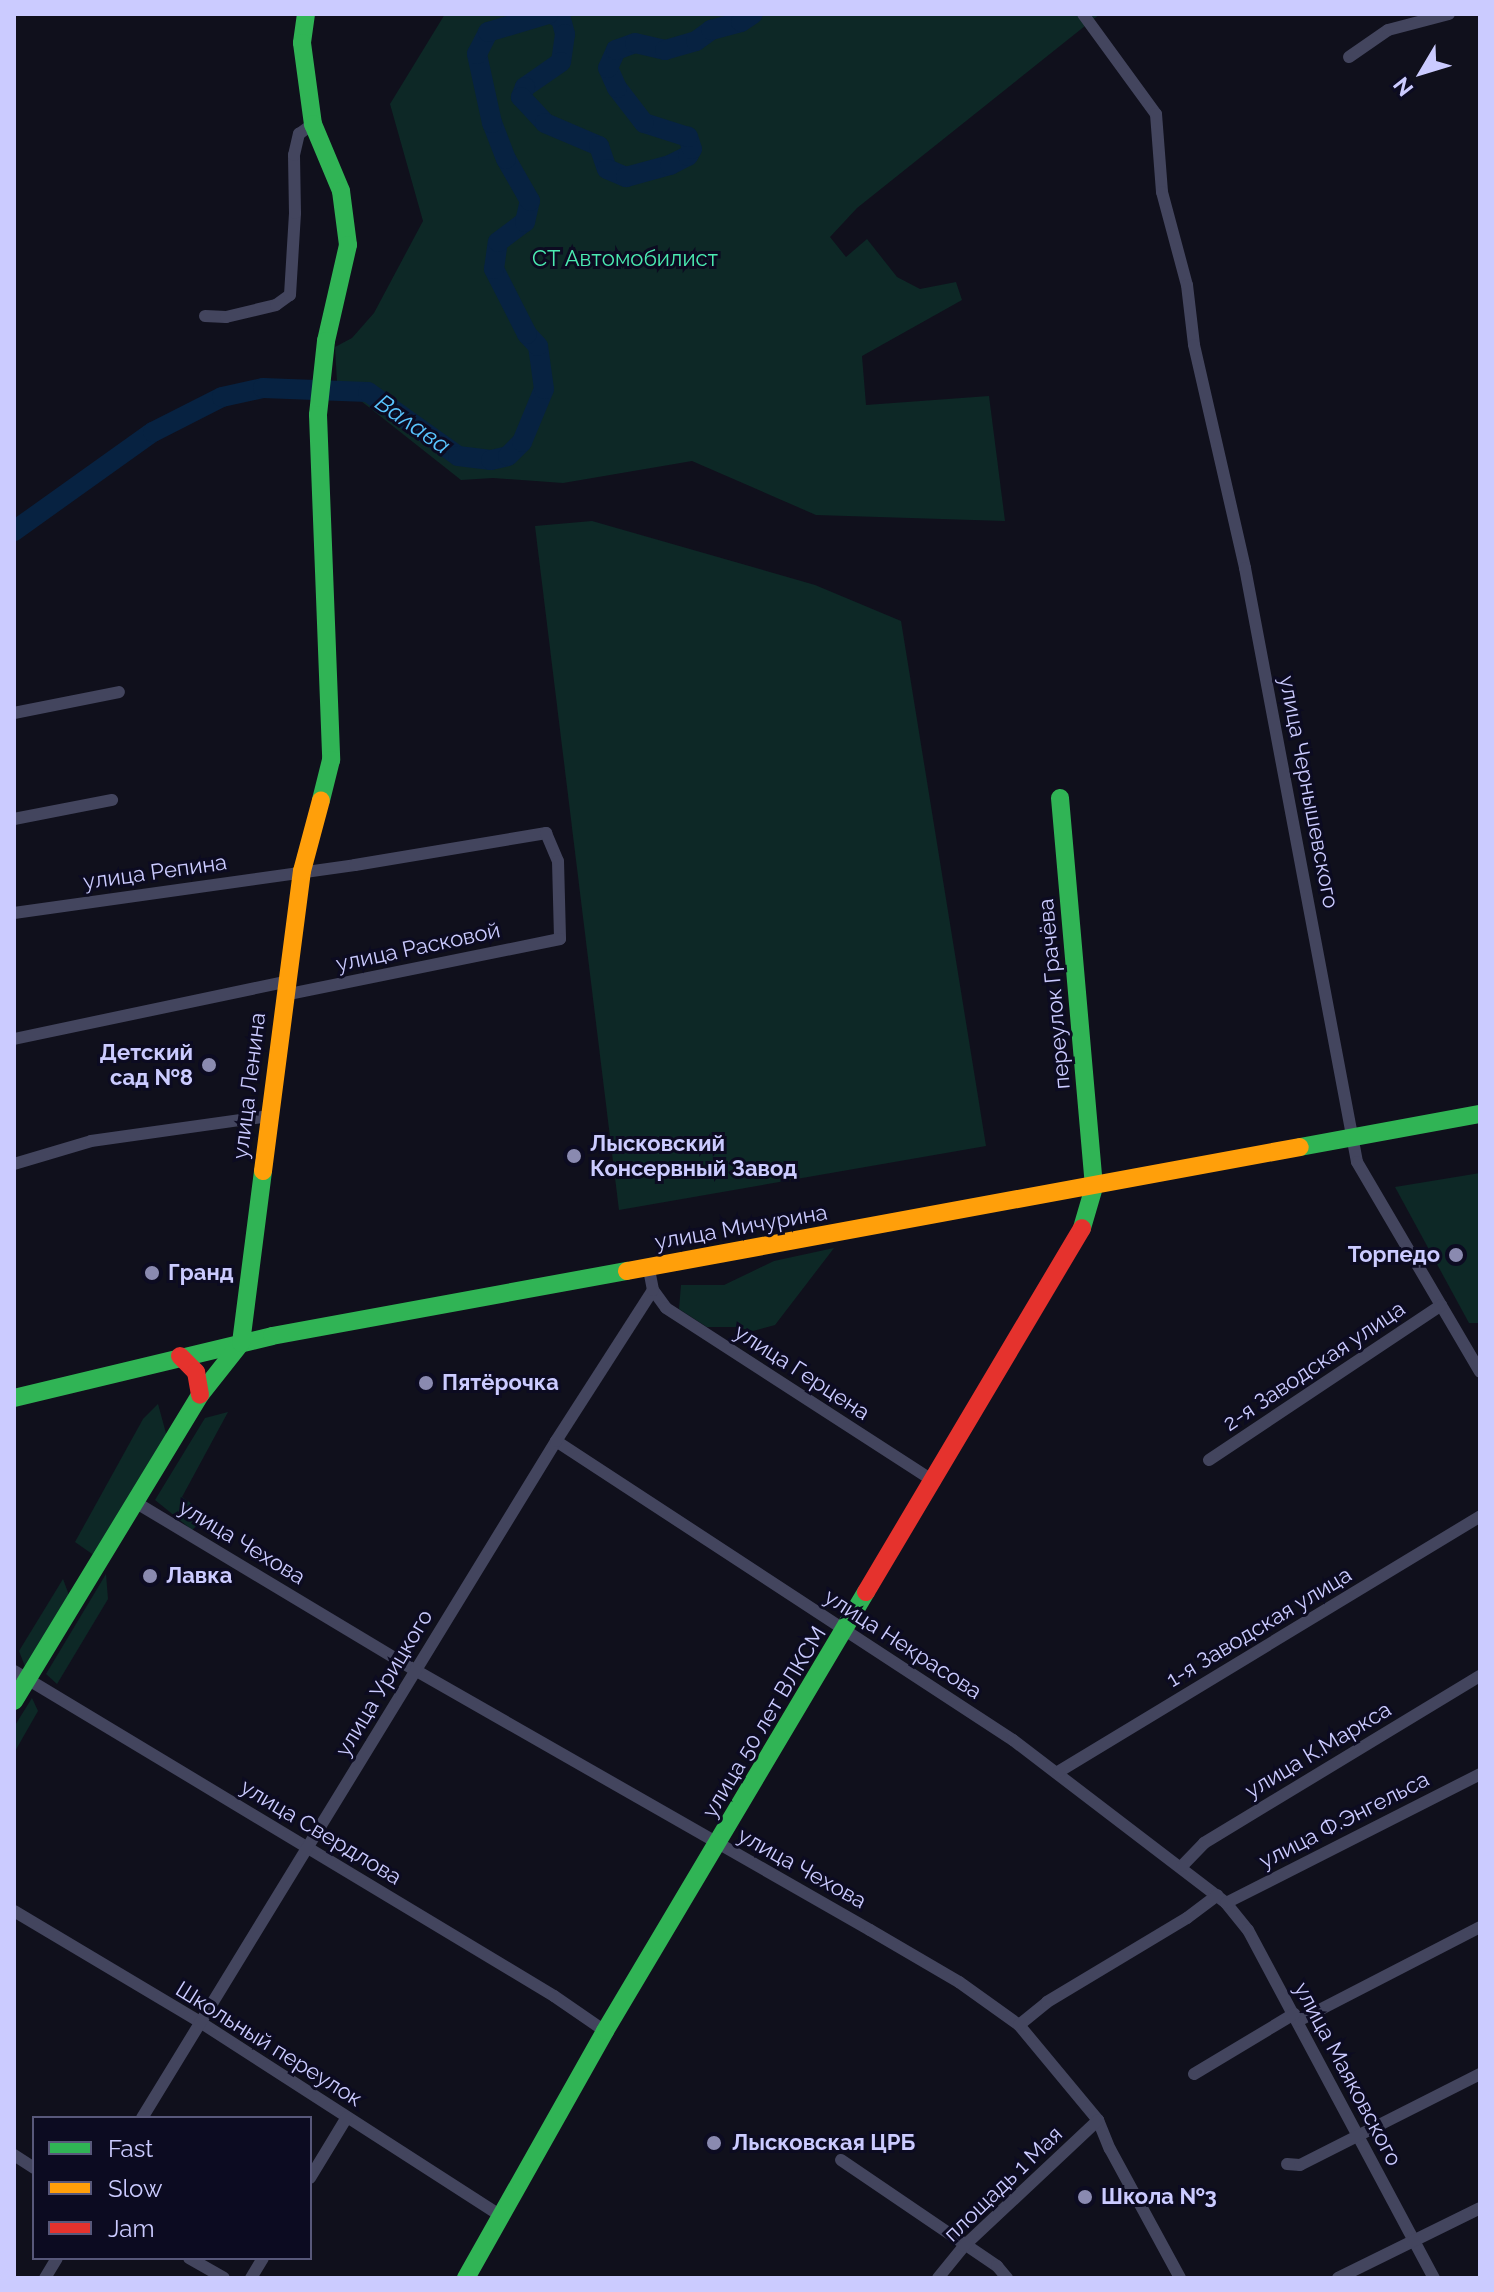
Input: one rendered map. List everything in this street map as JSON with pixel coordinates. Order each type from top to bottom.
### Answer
[{"type":"main road","name":"улица Ленина","points":[[241,1343],[284,989],[302,871],[331,760],[318,415],[326,341],[348,245],[341,191],[313,124],[302,43],[306,14]]},
{"type":"main road","name":"переулок Грачёва","points":[[1060,798],[1094,1187]]},
{"type":"main road","name":"улица Мичурина","points":[[14,1398],[241,1343],[1480,1114]]},
{"type":"main road","name":"улица 50 лет ВЛКСМ","points":[[466,2278],[605,2031],[935,1482],[1082,1229],[1094,1187]]},
{"type":"main road","points":[[14,1701],[21,1675],[135,1502],[200,1395],[241,1343]]},
{"type":"main road","points":[[180,1356],[196,1372],[200,1395]]},
{"type":"street","name":"улица Чернышевского","points":[[1083,14],[1156,114],[1162,192],[1187,285],[1194,345],[1245,568],[1363,1178],[1480,1372]]},
{"type":"street","points":[[1349,57],[1388,30],[1449,14]]},
{"type":"street","points":[[205,316],[226,317],[276,305],[290,295],[295,213],[294,155],[299,134],[313,124]]},
{"type":"street","points":[[14,713],[119,692]]},
{"type":"street","points":[[14,819],[112,800]]},
{"type":"street","name":"улица Репина","points":[[14,913],[546,833],[558,861],[560,939]]},
{"type":"street","name":"улица Расковой","points":[[14,1039],[560,939]]},
{"type":"street","points":[[14,1164],[91,1141],[269,1116]]},
{"type":"street","points":[[649,1269],[653,1290]]},
{"type":"street","name":"улица Герцена","points":[[653,1290],[666,1308],[935,1482]]},
{"type":"street","name":"улица Урицкого","points":[[143,2116],[556,1441],[653,1290]]},
{"type":"street","name":"2-я Заводская улица","points":[[1209,1460],[1441,1305]]},
{"type":"street","name":"улица Некрасова","points":[[556,1441],[1058,1772],[1222,1899]]},
{"type":"street","name":"улица Чехова","points":[[135,1502],[415,1670],[959,1982],[1019,2025],[1098,2120],[1110,2149],[1180,2278]]},
{"type":"street","name":"1-я Заводская улица","points":[[1058,1772],[1480,1516]]},
{"type":"street","name":"улица Свердлова","points":[[21,1675],[554,1996],[605,2031]]},
{"type":"street","name":"улица К.Маркса","points":[[1182,1866],[1204,1843],[1480,1676]]},
{"type":"street","name":"улица Ф.Энгельса","points":[[1019,2025],[1047,2002],[1187,1918],[1480,1774]]},
{"type":"street","name":"улица Маяковского","points":[[1222,1899],[1248,1930],[1434,2278]]},
{"type":"street","name":"Школьный переулок","points":[[14,1911],[200,2022],[500,2215]]},
{"type":"street","points":[[1194,2074],[1296,2017],[1480,1927]]},
{"type":"street","points":[[1287,2164],[1300,2165],[1480,2074]]},
{"type":"street","points":[[312,2175],[347,2117]]},
{"type":"street","name":"площадь 1 Мая","points":[[938,2278],[964,2246],[1098,2120]]},
{"type":"street","points":[[14,2155],[32,2167]]},
{"type":"street","points":[[841,2160],[997,2266],[1007,2278]]},
{"type":"street","points":[[1338,2278],[1480,2208]]},
{"type":"street","points":[[45,2278],[56,2260]]},
{"type":"street","points":[[192,2260],[224,2278]]},
{"type":"street","points":[[251,2278],[262,2260]]},
{"type":"green space","name":"СТ Автомобилист","points":[[445,14],[1100,14],[857,208],[830,237],[846,257],[867,239],[897,277],[920,289],[956,282],[962,300],[862,356],[866,405],[989,396],[1005,521],[816,515],[692,461],[563,483],[493,478],[461,480],[337,382],[335,347],[352,338],[374,313],[423,221],[390,104]]},
{"type":"green space","points":[[592,521],[815,585],[901,621],[986,1146],[619,1210],[535,526]]},
{"type":"green space","name":"Торпедо","points":[[1480,1173],[1480,1323],[1469,1323],[1395,1187]]},
{"type":"green space","points":[[834,1248],[775,1325],[753,1331],[736,1327],[707,1327],[679,1309],[681,1285],[724,1285],[774,1261]]},
{"type":"green space","points":[[158,1404],[167,1437],[95,1556],[75,1542],[143,1419]]},
{"type":"green space","points":[[228,1412],[182,1497],[208,1515],[192,1530],[155,1500],[205,1418]]},
{"type":"green space","points":[[106,1574],[108,1599],[57,1684],[46,1674]]},
{"type":"green space","points":[[63,1579],[70,1598],[26,1669],[19,1651]]},
{"type":"green space","points":[[32,1698],[38,1711],[14,1753],[14,1727]]},
{"type":"waterway","name":"Валава","points":[[14,531],[153,432],[222,397],[263,388],[368,392],[458,456],[491,460],[508,456],[522,442],[544,389],[538,346],[527,334],[494,269],[498,242],[525,222],[530,201],[506,159],[492,123],[477,54],[488,32],[548,14]]},
{"type":"waterway","name":"Валава","points":[[552,14],[561,19],[565,34],[561,62],[525,87],[521,97],[545,123],[599,146],[607,169],[626,177],[670,165],[688,156],[692,149],[688,137],[644,123],[617,88],[608,68],[616,50],[635,43],[665,50],[696,41],[711,30],[741,22],[753,14]]},
{"type":"traffic: fast","points":[[306,14],[302,43],[313,124],[341,191],[348,245],[326,341],[318,415],[331,760],[321,800]]},
{"type":"traffic: fast","points":[[1060,798],[1094,1187],[1082,1228]]},
{"type":"traffic: fast","points":[[1300,1147],[1480,1114]]},
{"type":"traffic: fast","points":[[14,1701],[200,1395],[241,1343],[263,1171]]},
{"type":"traffic: fast","points":[[14,1398],[272,1336],[627,1271]]},
{"type":"traffic: fast","points":[[466,2278],[605,2031],[866,1592]]},
{"type":"traffic: slow","points":[[263,1171],[302,871],[321,800]]},
{"type":"traffic: slow","points":[[627,1271],[1300,1147]]},
{"type":"traffic: jam","points":[[866,1592],[1082,1228]]},
{"type":"traffic: jam","points":[[180,1356],[196,1372],[200,1395]]},
{"type":"place","name":"Детский сад №8","points":[[209,1065]]},
{"type":"place","name":"Лысковский Консервный Завод","points":[[574,1156]]},
{"type":"place","name":"Торпедо","points":[[1456,1255]]},
{"type":"place","name":"Гранд","points":[[152,1273]]},
{"type":"place","name":"Пятёрочка","points":[[426,1383]]},
{"type":"place","name":"Лавка","points":[[150,1576]]},
{"type":"place","name":"Лысковская ЦРБ","points":[[714,2143]]},
{"type":"place","name":"Школа №3","points":[[1085,2197]]}]
